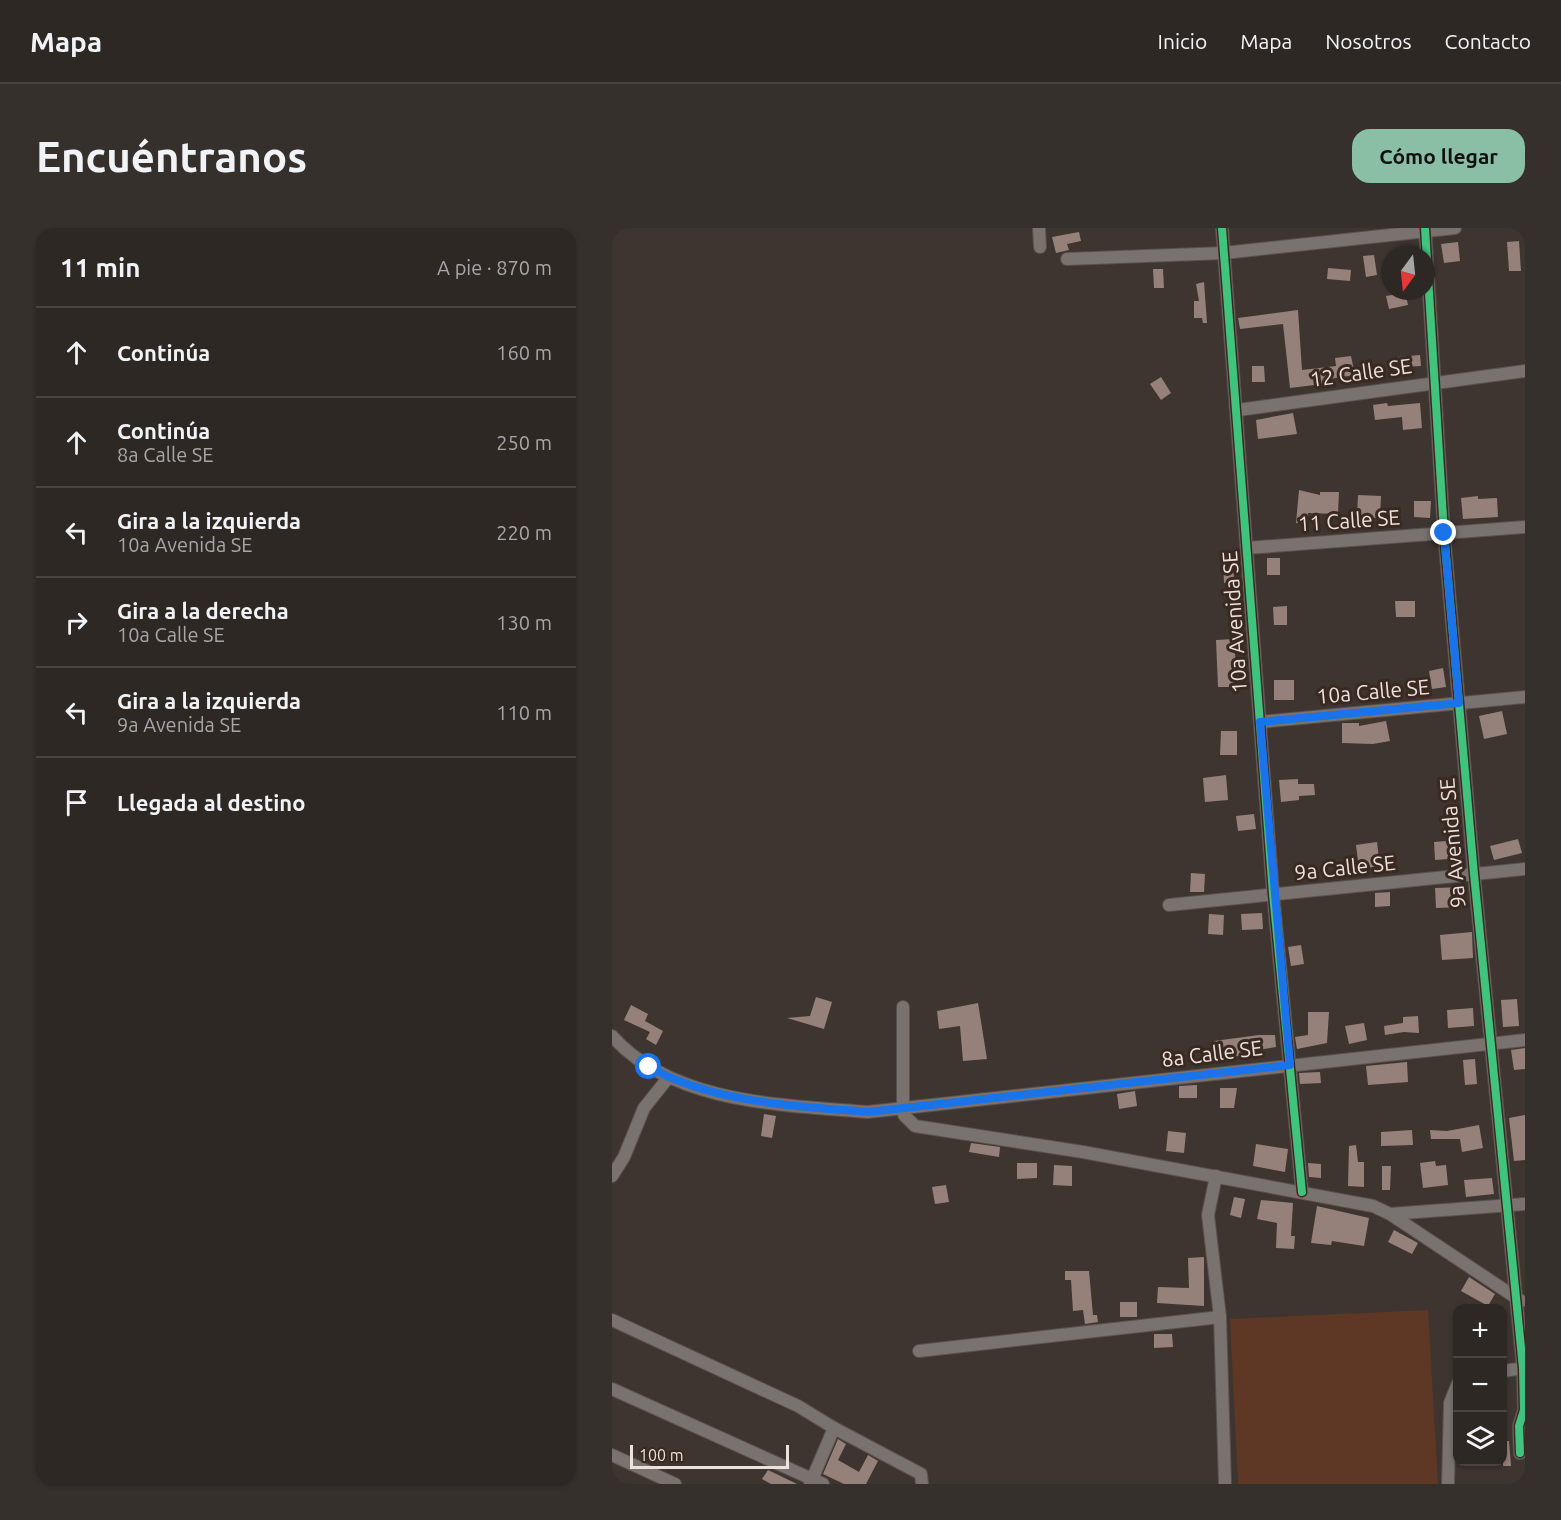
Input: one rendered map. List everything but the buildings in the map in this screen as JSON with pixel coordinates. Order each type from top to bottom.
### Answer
[{"type":"street","points":[[1038,228],[1040,247]]},
{"type":"street","name":"10a Avenida SE","points":[[1222,228],[1238,410],[1273,894],[1302,1191]]},
{"type":"street","points":[[1067,259],[1224,253],[1455,228]]},
{"type":"street","name":"9a Avenida SE","points":[[1426,230],[1444,533],[1474,874],[1508,1206],[1521,1301],[1524,1368],[1524,1410],[1519,1426],[1521,1453]]},
{"type":"street","name":"12 Calle SE","points":[[1238,410],[1525,371]]},
{"type":"street","name":"11 Calle SE","points":[[1247,548],[1525,527]]},
{"type":"street","name":"10a Calle SE","points":[[1260,722],[1525,697]]},
{"type":"street","name":"9a Calle SE","points":[[1169,905],[1525,869]]},
{"type":"street","points":[[903,1007],[903,1109],[909,1122],[923,1128],[1216,1176],[1362,1203],[1390,1214],[1521,1301]]},
{"type":"street","name":"8a Calle SE","points":[[612,1036],[623,1049],[684,1086],[725,1095],[811,1108],[868,1112],[1525,1040]]},
{"type":"street","points":[[612,1176],[624,1157],[644,1108],[668,1078]]},
{"type":"street","points":[[1216,1176],[1208,1215],[1220,1317],[1225,1484]]},
{"type":"street","points":[[1390,1214],[1525,1204]]},
{"type":"street","points":[[919,1351],[1220,1317]]},
{"type":"street","points":[[612,1320],[798,1406],[834,1428],[921,1474],[922,1484]]},
{"type":"street","points":[[1507,1370],[1524,1368]]},
{"type":"street","points":[[612,1389],[815,1482],[834,1428]]},
{"type":"street","points":[[1448,1484],[1450,1403],[1453,1396]]},
{"type":"street","points":[[612,1455],[675,1484]]},
{"type":"shaded area","points":[[1428,1310],[1438,1484],[1238,1484],[1230,1319]]},
{"type":"cycle path","points":[[1222,228],[1273,894],[1302,1192]]},
{"type":"cycle path","points":[[1425,228],[1444,533],[1474,874],[1523,1368],[1524,1410],[1519,1426],[1520,1453]]},
{"type":"route","points":[[649,1067],[684,1086],[725,1095],[811,1108],[868,1112],[1290,1065],[1273,894],[1260,722],[1459,703],[1444,533]]}]
